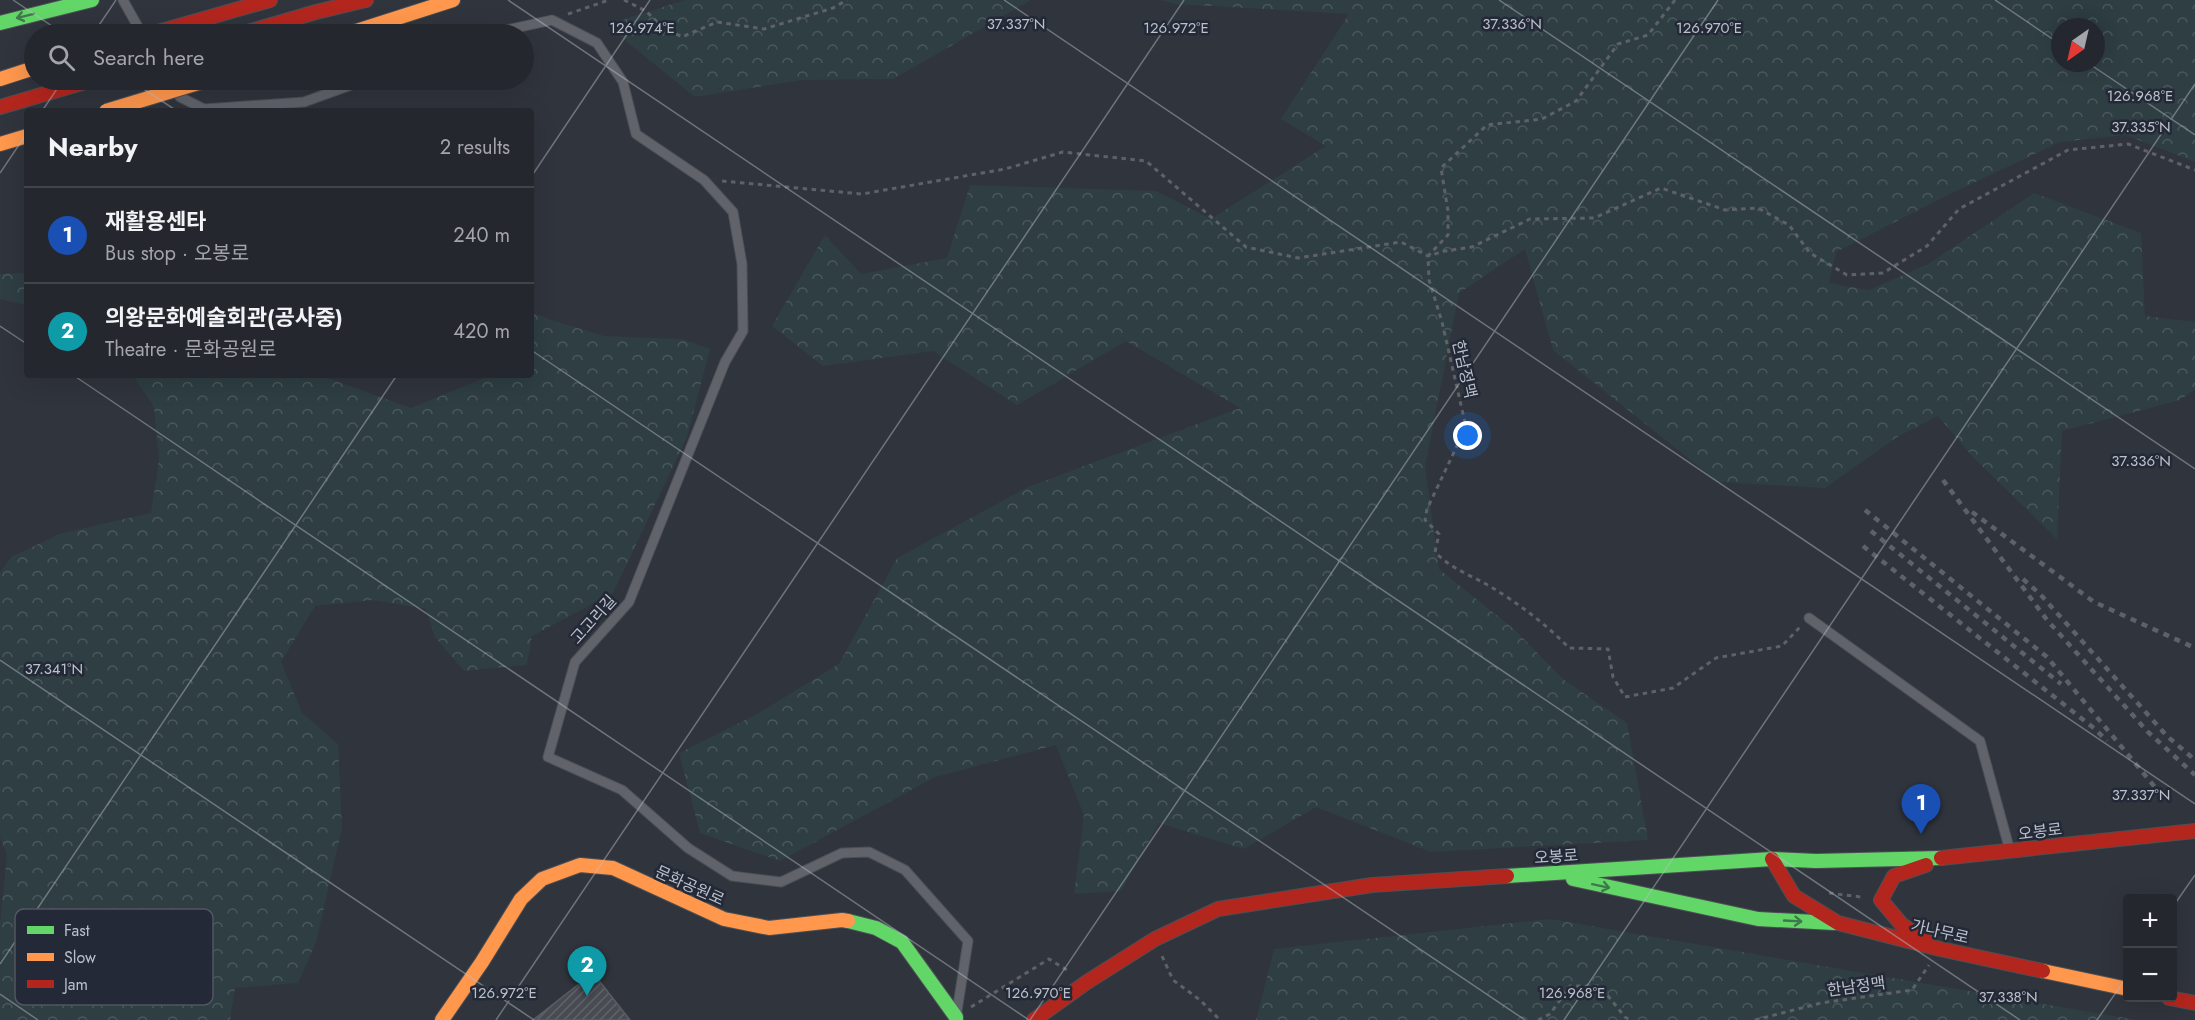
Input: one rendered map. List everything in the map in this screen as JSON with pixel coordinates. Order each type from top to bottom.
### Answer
[{"type":"main road","points":[[0,23],[92,0]]},
{"type":"main road","points":[[186,24],[270,0]]},
{"type":"main road","points":[[275,24],[366,0]]},
{"type":"main road","points":[[378,24],[453,0]]},
{"type":"main road","points":[[0,79],[24,72]]},
{"type":"main road","points":[[0,107],[58,90]]},
{"type":"main road","points":[[116,108],[175,90]]},
{"type":"main road","points":[[0,144],[24,137]]},
{"type":"main road","name":"오봉로","points":[[1034,1020],[1087,982],[1155,939],[1218,909],[1371,885],[1772,860],[1948,858],[2195,831]]},
{"type":"main road","points":[[1940,949],[1902,925],[1881,900],[1894,876],[1948,858]]},
{"type":"main road","name":"가나무로","points":[[1772,860],[1794,896],[1838,923],[1940,949],[2123,988]]},
{"type":"main road","name":"문화공원로","points":[[442,1020],[521,899],[542,879],[580,865],[613,868],[724,919],[769,928],[842,920],[876,928],[902,942],[956,1018]]},
{"type":"main road","points":[[1544,873],[1758,919],[1838,923]]},
{"type":"main road","points":[[2177,1000],[2195,1003]]},
{"type":"lane","points":[[123,0],[136,24]]},
{"type":"lane","points":[[534,24],[552,20]]},
{"type":"lane","name":"고고리길","points":[[552,20],[597,44],[623,82],[636,134],[704,180],[733,212],[742,264],[743,332],[725,362],[629,602],[575,662],[548,757],[622,790],[688,848],[732,876],[781,882],[842,853],[869,852],[905,870],[968,941],[956,1018]]},
{"type":"lane","points":[[172,90],[174,94],[202,108]]},
{"type":"lane","points":[[218,108],[304,102],[337,90]]},
{"type":"lane","points":[[1809,618],[1980,741],[2010,851]]},
{"type":"path","points":[[552,20],[609,0]]},
{"type":"path","points":[[624,0],[646,11],[660,25],[682,37],[717,22],[764,29],[832,8],[847,0]]},
{"type":"path","points":[[1428,256],[1448,236],[1448,211],[1441,168],[1487,125],[1542,118],[1576,101],[1618,44],[1648,35],[1675,0]]},
{"type":"path","points":[[704,180],[862,194],[1005,169],[1063,152],[1146,161],[1246,247],[1298,258],[1401,242],[1428,256],[1472,247],[1530,219],[1594,218],[1660,188],[1725,210],[1758,208],[1789,225],[1810,253],[1847,275],[1883,273],[1927,246],[1959,209],[2068,150],[2128,144],[2195,170]]},
{"type":"path","name":"한남정맥","points":[[1428,256],[1429,280],[1442,322],[1466,427],[1425,520],[1439,534],[1435,552],[1444,561],[1454,569],[1506,597],[1557,635],[1569,648],[1608,649],[1613,677],[1625,697],[1673,688],[1716,658],[1782,646],[1809,618]]},
{"type":"path","points":[[1155,939],[1173,980],[1200,1000],[1220,1020]]},
{"type":"path","name":"한남정맥","points":[[1755,1020],[1821,1003],[1912,990],[1940,949]]},
{"type":"path","points":[[956,1018],[1049,959],[1087,982]]},
{"type":"path","points":[[1538,1020],[1550,1014],[1570,986],[1600,986],[1630,1020]]},
{"type":"green space","points":[[685,0],[1031,0],[893,79],[801,80],[695,97],[606,25]]},
{"type":"green space","points":[[1159,0],[2195,0],[2195,162],[2126,135],[2060,142],[1836,252],[1829,283],[1869,290],[1928,264],[2034,193],[2141,233],[2145,316],[2195,322],[2195,389],[2180,400],[2062,431],[2057,539],[1973,457],[1938,416],[1897,437],[1825,488],[1718,482],[1553,350],[1525,249],[1459,293],[1425,466],[1439,569],[1515,630],[1563,679],[1627,723],[1648,840],[1431,852],[1316,807],[1244,849],[1159,823],[1121,891],[1074,894],[1084,815],[1056,745],[935,777],[780,861],[700,833],[679,753],[757,714],[839,664],[897,558],[1028,487],[1240,408],[1126,341],[1017,405],[933,351],[823,366],[772,326],[825,235],[861,274],[947,258],[970,185],[1156,191],[1211,219],[1326,146],[1281,119],[1349,14],[1176,4]]},
{"type":"green space","points":[[24,273],[24,304],[0,299],[0,274]]},
{"type":"green space","points":[[534,313],[604,336],[682,339],[710,349],[687,437],[613,593],[532,636],[527,665],[464,671],[435,637],[426,609],[373,600],[315,606],[281,662],[302,713],[338,744],[342,828],[316,942],[298,983],[235,988],[230,1020],[0,1020],[0,923],[7,855],[0,837],[0,573],[11,557],[62,533],[151,513],[159,460],[154,407],[135,378],[327,378],[411,408],[482,379],[534,378]]},
{"type":"green space","points":[[1550,919],[2137,1020],[1256,1020],[1274,949]]},
{"type":"building","points":[[593,973],[630,1020],[533,1020]]},
{"type":"railway","points":[[1943,480],[2047,620],[2148,732],[2195,775]]},
{"type":"railway","points":[[1865,510],[2047,657],[2164,798]]},
{"type":"railway","points":[[1972,512],[2094,602],[2195,648]]},
{"type":"railway","points":[[1871,531],[2061,684]]},
{"type":"railway","points":[[1863,546],[2095,729],[2107,741]]},
{"type":"railway","points":[[2023,579],[2040,594],[2167,736],[2195,760]]},
{"type":"traffic: fast","points":[[0,23],[92,0]]},
{"type":"traffic: fast","points":[[1507,876],[1772,859],[1816,861],[1941,858]]},
{"type":"traffic: fast","points":[[1573,879],[1758,919],[1834,923]]},
{"type":"traffic: fast","points":[[848,921],[876,928],[902,942],[956,1020]]},
{"type":"traffic: slow","points":[[378,24],[453,0]]},
{"type":"traffic: slow","points":[[0,79],[24,71]]},
{"type":"traffic: slow","points":[[116,108],[175,90]]},
{"type":"traffic: slow","points":[[0,144],[24,137]]},
{"type":"traffic: slow","points":[[442,1020],[521,899],[542,879],[580,865],[613,868],[724,919],[769,928],[848,921]]},
{"type":"traffic: slow","points":[[2043,971],[2123,988]]},
{"type":"traffic: jam","points":[[186,24],[270,0]]},
{"type":"traffic: jam","points":[[275,24],[366,0]]},
{"type":"traffic: jam","points":[[0,107],[58,90]]},
{"type":"traffic: jam","points":[[1941,858],[2195,831]]},
{"type":"traffic: jam","points":[[1772,859],[1794,896],[1838,923],[1940,949],[2043,971]]},
{"type":"traffic: jam","points":[[1926,865],[1894,876],[1881,900],[1902,925],[1926,940]]},
{"type":"traffic: jam","points":[[1034,1020],[1087,982],[1155,939],[1218,909],[1372,885],[1507,876]]},
{"type":"traffic: jam","points":[[2177,1000],[2195,1003]]},
{"type":"place","name":"재활용센타","points":[[1921,834]]},
{"type":"place","name":"의왕문화예술회관(공사중)","points":[[587,996]]}]
